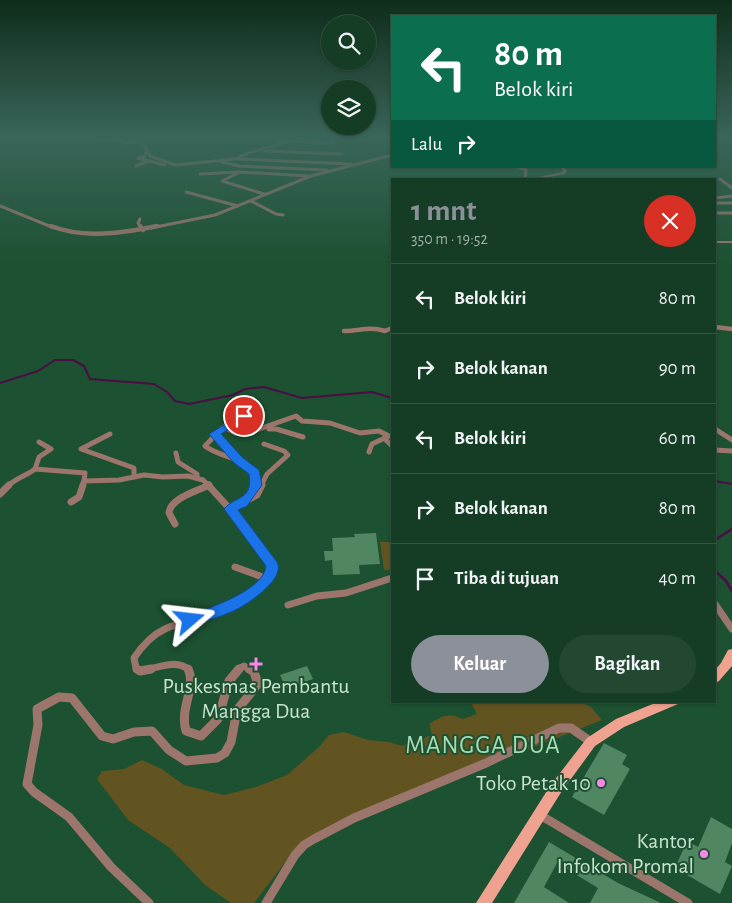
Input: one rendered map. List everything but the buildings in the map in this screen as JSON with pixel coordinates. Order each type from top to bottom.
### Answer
[{"type":"main road","points":[[716,677],[726,666],[732,653]]},
{"type":"main road","points":[[483,903],[555,790],[591,742],[620,723],[669,703]]},
{"type":"street","points":[[226,179],[222,181],[264,194]]},
{"type":"street","points":[[0,206],[53,228],[71,232],[92,233],[143,230],[209,217],[303,179]]},
{"type":"street","points":[[720,179],[732,188]]},
{"type":"street","points":[[186,192],[238,206]]},
{"type":"street","points":[[716,198],[732,196]]},
{"type":"street","points":[[251,200],[276,214],[283,215]]},
{"type":"street","points":[[716,205],[732,203]]},
{"type":"street","points":[[716,207],[720,213]]},
{"type":"street","points":[[716,213],[732,213]]},
{"type":"street","points":[[140,219],[138,223],[143,230]]},
{"type":"street","points":[[716,242],[732,242]]},
{"type":"street","points":[[716,326],[732,329]]},
{"type":"street","points":[[344,330],[358,331],[372,327],[391,334]]},
{"type":"street","points":[[386,331],[391,328]]},
{"type":"street","points":[[238,460],[206,448],[206,444],[224,427],[244,416]]},
{"type":"street","points":[[251,432],[296,416],[302,421],[330,423],[356,432],[382,431],[389,436],[372,444],[369,452]]},
{"type":"street","points":[[224,427],[235,432],[251,432],[276,428],[303,437]]},
{"type":"street","points":[[716,430],[732,440]]},
{"type":"street","points":[[110,434],[81,449],[134,468],[134,477]]},
{"type":"street","points":[[215,434],[238,460],[255,473],[257,480],[255,488],[243,503]]},
{"type":"street","points":[[385,439],[391,445]]},
{"type":"street","points":[[35,470],[39,457],[51,449],[39,442]]},
{"type":"street","points":[[230,509],[260,493],[267,474],[288,455],[284,451],[264,444]]},
{"type":"street","points":[[716,450],[732,451]]},
{"type":"street","points":[[176,453],[176,459],[196,474],[197,478]]},
{"type":"street","points":[[0,494],[14,480],[26,476],[35,470],[85,473],[78,496],[71,502]]},
{"type":"street","points":[[84,481],[98,482],[144,475],[197,478],[210,485],[272,566],[268,579],[247,596],[225,609],[164,630],[140,648],[134,658],[136,668],[140,671],[174,664],[180,664],[188,668],[191,674],[191,683],[182,717],[186,732],[201,736],[212,728],[218,719],[228,685],[234,673],[244,666],[254,672],[258,684],[252,694],[237,710],[231,742],[225,753],[217,758],[186,761],[169,750],[152,731],[134,732],[113,739],[102,736],[99,728],[87,718],[72,698],[58,697],[37,709],[38,725],[27,784],[34,792],[69,817],[111,867],[148,903]]},
{"type":"street","points":[[175,524],[169,514],[170,507],[175,502],[210,485]]},
{"type":"street","points":[[235,567],[268,579]]},
{"type":"street","points":[[288,604],[317,596],[346,593],[391,578]]},
{"type":"street","points":[[716,605],[732,629]]},
{"type":"street","points":[[266,903],[301,848],[342,824],[486,763],[559,728],[571,728],[591,742]]},
{"type":"street","points":[[540,815],[688,903]]},
{"type":"shaded area","points":[[380,542],[391,542],[391,570],[384,570]]},
{"type":"shaded area","points":[[471,703],[583,703],[591,707],[602,720],[479,769],[324,835],[290,856],[254,903],[231,903],[205,885],[170,848],[128,820],[97,779],[102,771],[124,769],[142,760],[162,769],[184,785],[224,795],[256,787],[287,775],[319,747],[329,735],[344,732],[368,740],[389,742],[402,746],[432,735],[429,724],[441,717],[449,715],[463,719],[477,714]]},
{"type":"waterway","points":[[0,383],[38,371],[55,360],[73,360],[84,366],[90,379],[154,384],[167,392],[175,401],[189,404],[233,395],[245,389],[264,387],[302,398],[372,392],[391,398]]},
{"type":"waterway","points":[[716,481],[732,484]]},
{"type":"waterway","points":[[716,539],[732,529]]},
{"type":"waterway","points":[[716,572],[726,581],[732,591]]},
{"type":"place","name":"Puskesmas Pembantu Mangga Dua","points":[[256,664]]},
{"type":"place","name":"Toko Petak 10","points":[[601,783]]},
{"type":"place","name":"Kantor Infokom Promal","points":[[704,854]]},
{"type":"district","name":"MANGGA DUA","points":[[483,745]]},
{"type":"route","points":[[190,620],[225,609],[240,602],[268,579],[272,570],[272,566],[230,509],[243,503],[253,491],[257,480],[255,473],[238,460],[215,434],[244,416]]}]
